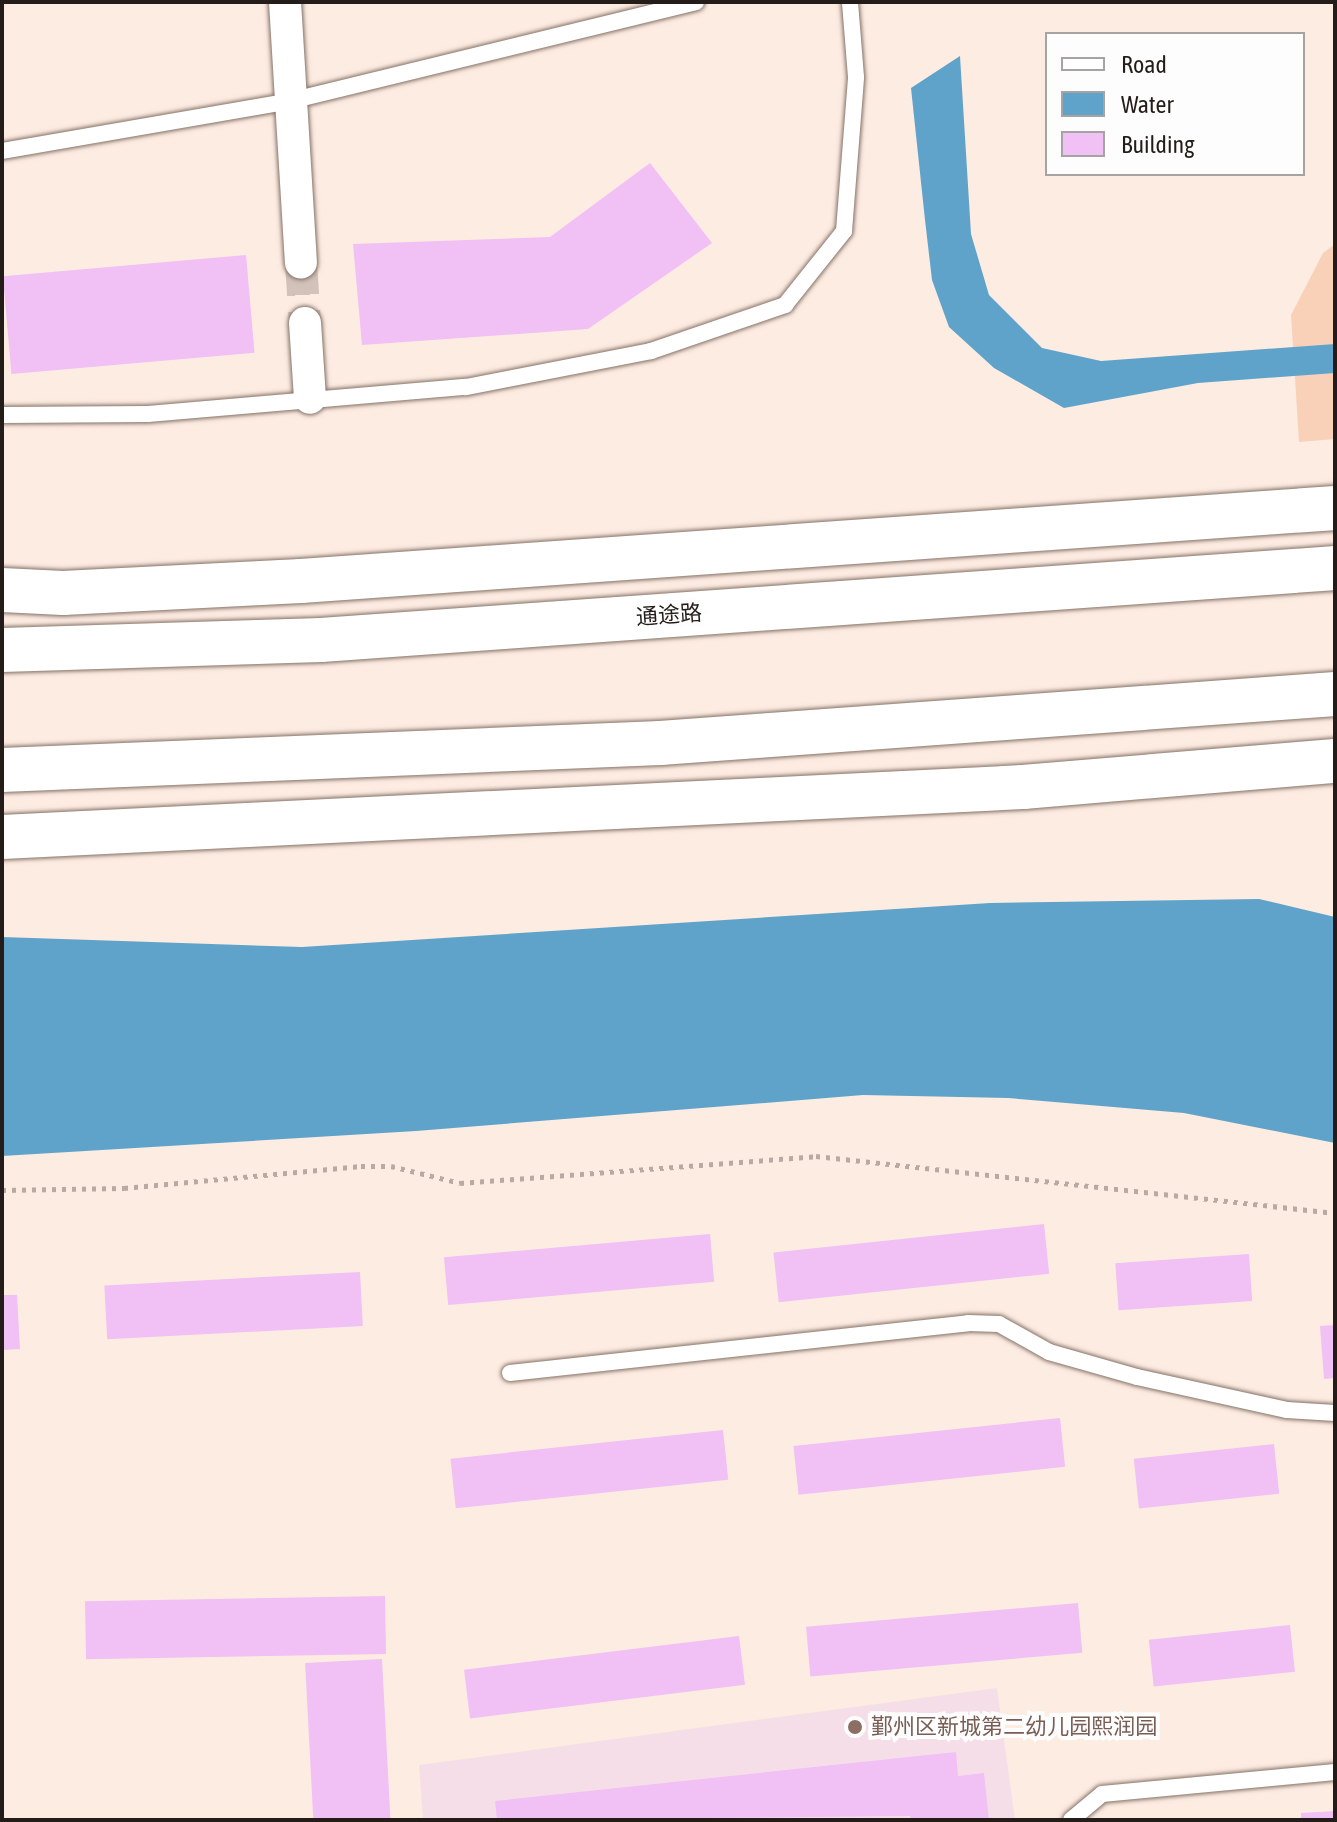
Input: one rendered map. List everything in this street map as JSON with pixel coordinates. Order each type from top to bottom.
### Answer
[{"type":"main road","points":[[2,590],[63,593],[332,580],[1335,508]]},
{"type":"main road","name":"通途路","points":[[2,650],[321,640],[1335,568]]},
{"type":"main road","points":[[2,770],[660,743],[1335,694]]},
{"type":"main road","points":[[2,837],[1023,787],[1335,761]]},
{"type":"street","points":[[285,2],[301,263]]},
{"type":"street","points":[[305,323],[310,398]]},
{"type":"lane","points":[[2,151],[290,101],[696,2]]},
{"type":"lane","points":[[2,415],[148,414],[466,387],[651,351],[785,305],[844,231],[856,77],[850,2]]},
{"type":"lane","points":[[510,1373],[984,1323],[999,1324],[1049,1352],[1137,1377],[1287,1410],[1335,1413]]},
{"type":"lane","points":[[1071,1820],[1102,1794],[1335,1772]]},
{"type":"path","points":[[2,1190],[124,1188],[361,1166],[391,1166],[460,1183],[816,1156],[1335,1213]]},
{"type":"shaded area","points":[[1335,244],[1335,439],[1299,442],[1291,315],[1323,253]]},
{"type":"shaded area","name":"鄞州区新城第二幼儿园熙润园","points":[[997,1688],[1015,1820],[423,1820],[419,1765]]},
{"type":"water","points":[[960,56],[971,234],[989,295],[1042,348],[1101,361],[1335,344],[1335,373],[1198,383],[1064,408],[994,368],[949,327],[932,280],[925,220],[911,88]]},
{"type":"water","points":[[1259,899],[1335,917],[1335,1143],[1184,1113],[1008,1098],[863,1095],[416,1131],[2,1156],[2,937],[302,947],[990,903]]},
{"type":"building","points":[[650,163],[712,243],[588,329],[362,345],[353,244],[550,237]]},
{"type":"building","points":[[246,255],[255,353],[11,374],[3,276]]},
{"type":"building","points":[[1044,1224],[1049,1274],[779,1302],[773,1252]]},
{"type":"building","points":[[710,1234],[714,1282],[448,1305],[444,1257]]},
{"type":"building","points":[[1249,1254],[1252,1301],[1119,1310],[1115,1263]]},
{"type":"building","points":[[360,1272],[363,1326],[107,1339],[104,1285]]},
{"type":"building","points":[[2,1295],[17,1295],[20,1349],[2,1350]]},
{"type":"building","points":[[1335,1325],[1335,1378],[1324,1379],[1320,1326]]},
{"type":"building","points":[[1060,1418],[1065,1467],[799,1495],[793,1446]]},
{"type":"building","points":[[723,1430],[728,1480],[456,1508],[451,1459]]},
{"type":"building","points":[[1274,1444],[1279,1494],[1139,1508],[1134,1459]]},
{"type":"building","points":[[385,1596],[386,1654],[86,1659],[85,1601]]},
{"type":"building","points":[[1078,1603],[1082,1653],[810,1677],[806,1627]]},
{"type":"building","points":[[1290,1625],[1295,1672],[1154,1687],[1149,1640]]},
{"type":"building","points":[[739,1636],[745,1685],[470,1718],[464,1670]]},
{"type":"building","points":[[382,1659],[390,1820],[313,1820],[305,1663]]},
{"type":"building","points":[[956,1752],[958,1776],[984,1773],[989,1820],[911,1820],[910,1816],[497,1820],[495,1801]]},
{"type":"building","points":[[1335,1811],[1335,1820],[1301,1820],[1301,1813]]},
{"type":"tunnel","points":[[301,263],[305,323]]},
{"type":"place","name":"鄞州区新城第二幼儿园熙润园","points":[[855,1727]]}]
